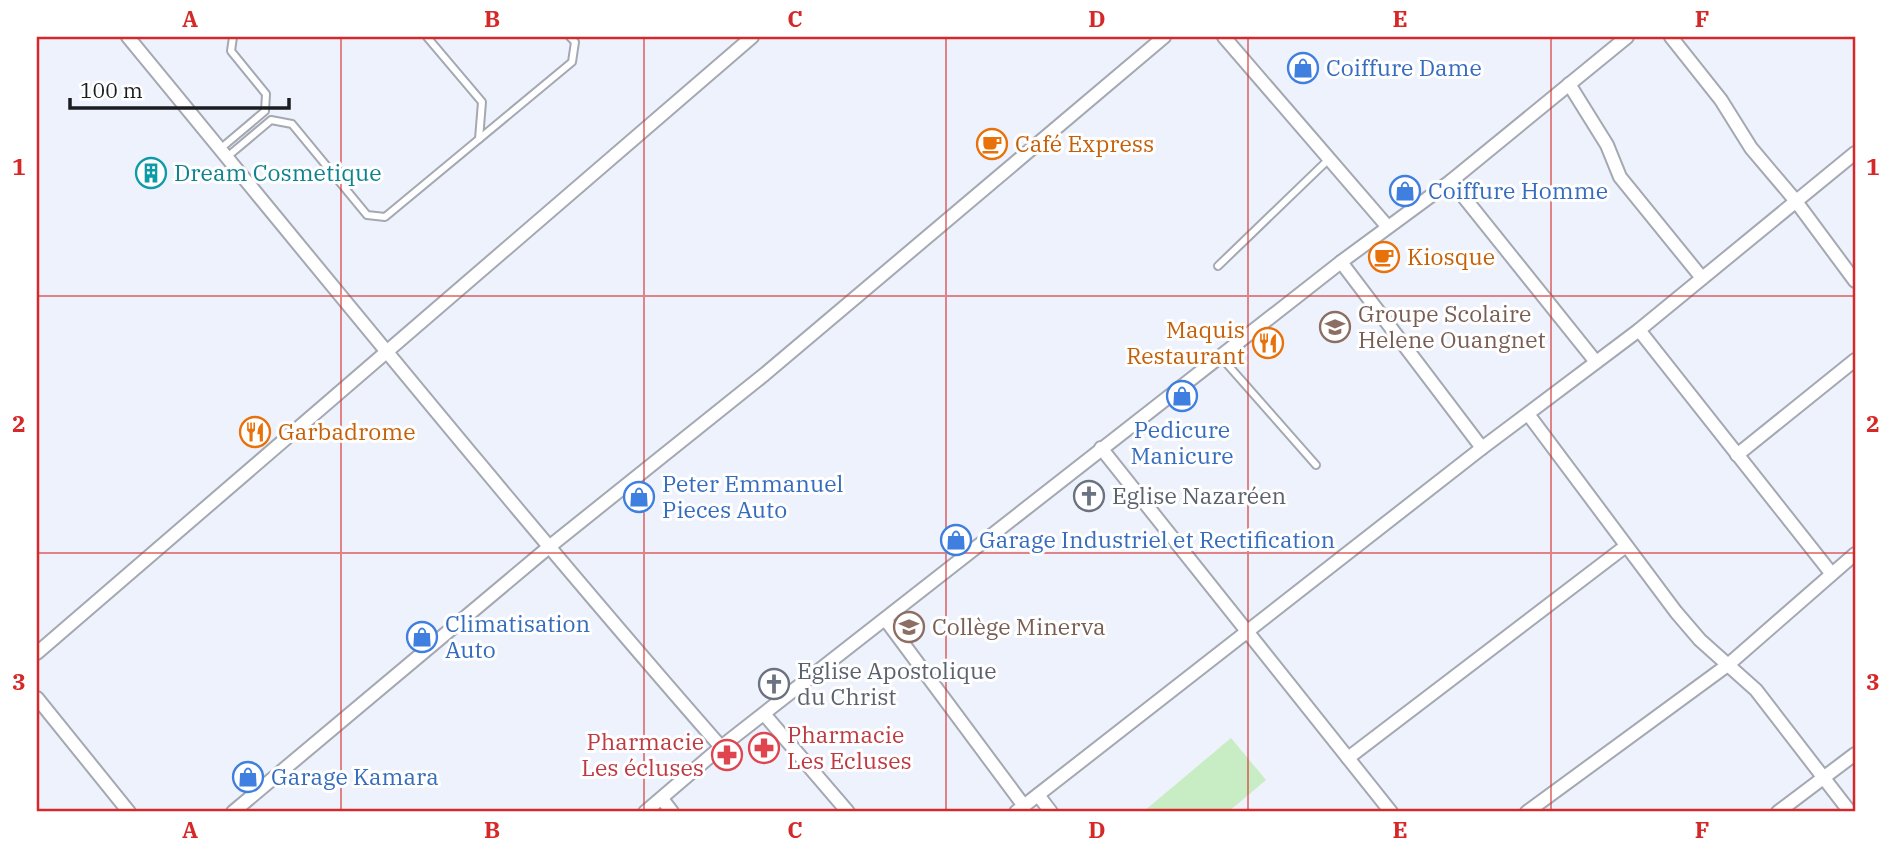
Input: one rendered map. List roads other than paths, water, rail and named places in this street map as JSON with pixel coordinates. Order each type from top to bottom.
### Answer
[{"type":"street","points":[[128,37],[385,352],[600,609],[721,747]]},
{"type":"street","points":[[37,653],[752,37]]},
{"type":"street","points":[[233,812],[549,547],[765,374],[1094,93],[1164,37]]},
{"type":"street","points":[[1224,37],[1387,226]]},
{"type":"street","points":[[645,812],[721,747],[1387,226],[1451,181],[1628,37]]},
{"type":"street","points":[[1671,37],[1721,100],[1751,148],[1795,200],[1855,281]]},
{"type":"street","points":[[1569,84],[1607,145],[1620,177],[1702,278]]},
{"type":"street","points":[[885,619],[1020,809],[1482,448],[1639,330],[1855,153]]},
{"type":"street","points":[[1451,181],[1597,362]]},
{"type":"street","points":[[1341,262],[1482,448]]},
{"type":"street","points":[[1639,330],[1831,573]]},
{"type":"street","points":[[1737,455],[1855,360]]},
{"type":"street","points":[[1528,414],[1676,612],[1700,640],[1729,664],[1763,699],[1850,812]]},
{"type":"street","points":[[1101,448],[1391,812]]},
{"type":"street","points":[[1348,758],[1626,546]]},
{"type":"street","points":[[1527,812],[1729,664],[1855,554]]},
{"type":"street","points":[[37,698],[129,812]]},
{"type":"street","points":[[765,714],[848,812]]},
{"type":"street","points":[[1778,812],[1855,754]]},
{"type":"street","points":[[1038,795],[1051,812]]},
{"type":"street","points":[[662,799],[672,812]]},
{"type":"lane","points":[[224,153],[265,111],[266,94],[231,51],[233,37]]},
{"type":"lane","points":[[427,37],[482,102],[479,139]]},
{"type":"lane","points":[[224,153],[271,120],[292,124],[367,215],[385,217],[572,62],[575,42],[570,37]]},
{"type":"lane","points":[[1219,266],[1329,159]]},
{"type":"lane","points":[[1220,356],[1316,465]]},
{"type":"place","name":"Coiffure Dame","points":[[1303,68]]},
{"type":"place","name":"Café Express","points":[[992,144]]},
{"type":"place","name":"Dream Cosmetique","points":[[151,173]]},
{"type":"place","name":"Coiffure Homme","points":[[1405,191]]},
{"type":"place","name":"Kiosque","points":[[1384,257]]},
{"type":"place","name":"Groupe Scolaire Helene Ouangnet","points":[[1335,327]]},
{"type":"place","name":"Maquis Restaurant","points":[[1268,343]]},
{"type":"place","name":"Pedicure Manicure","points":[[1182,396]]},
{"type":"place","name":"Garbadrome","points":[[255,432]]},
{"type":"place","name":"Eglise Nazaréen","points":[[1089,496]]},
{"type":"place","name":"Peter Emmanuel Pieces Auto","points":[[639,497]]},
{"type":"place","name":"Garage Industriel et Rectification","points":[[956,540]]},
{"type":"place","name":"Collège Minerva","points":[[909,627]]},
{"type":"place","name":"Climatisation Auto","points":[[422,637]]},
{"type":"place","name":"Eglise Apostolique du Christ","points":[[774,684]]},
{"type":"place","name":"Pharmacie Les Ecluses","points":[[764,748]]},
{"type":"place","name":"Pharmacie Les écluses","points":[[727,755]]},
{"type":"place","name":"Garage Kamara","points":[[248,777]]}]
